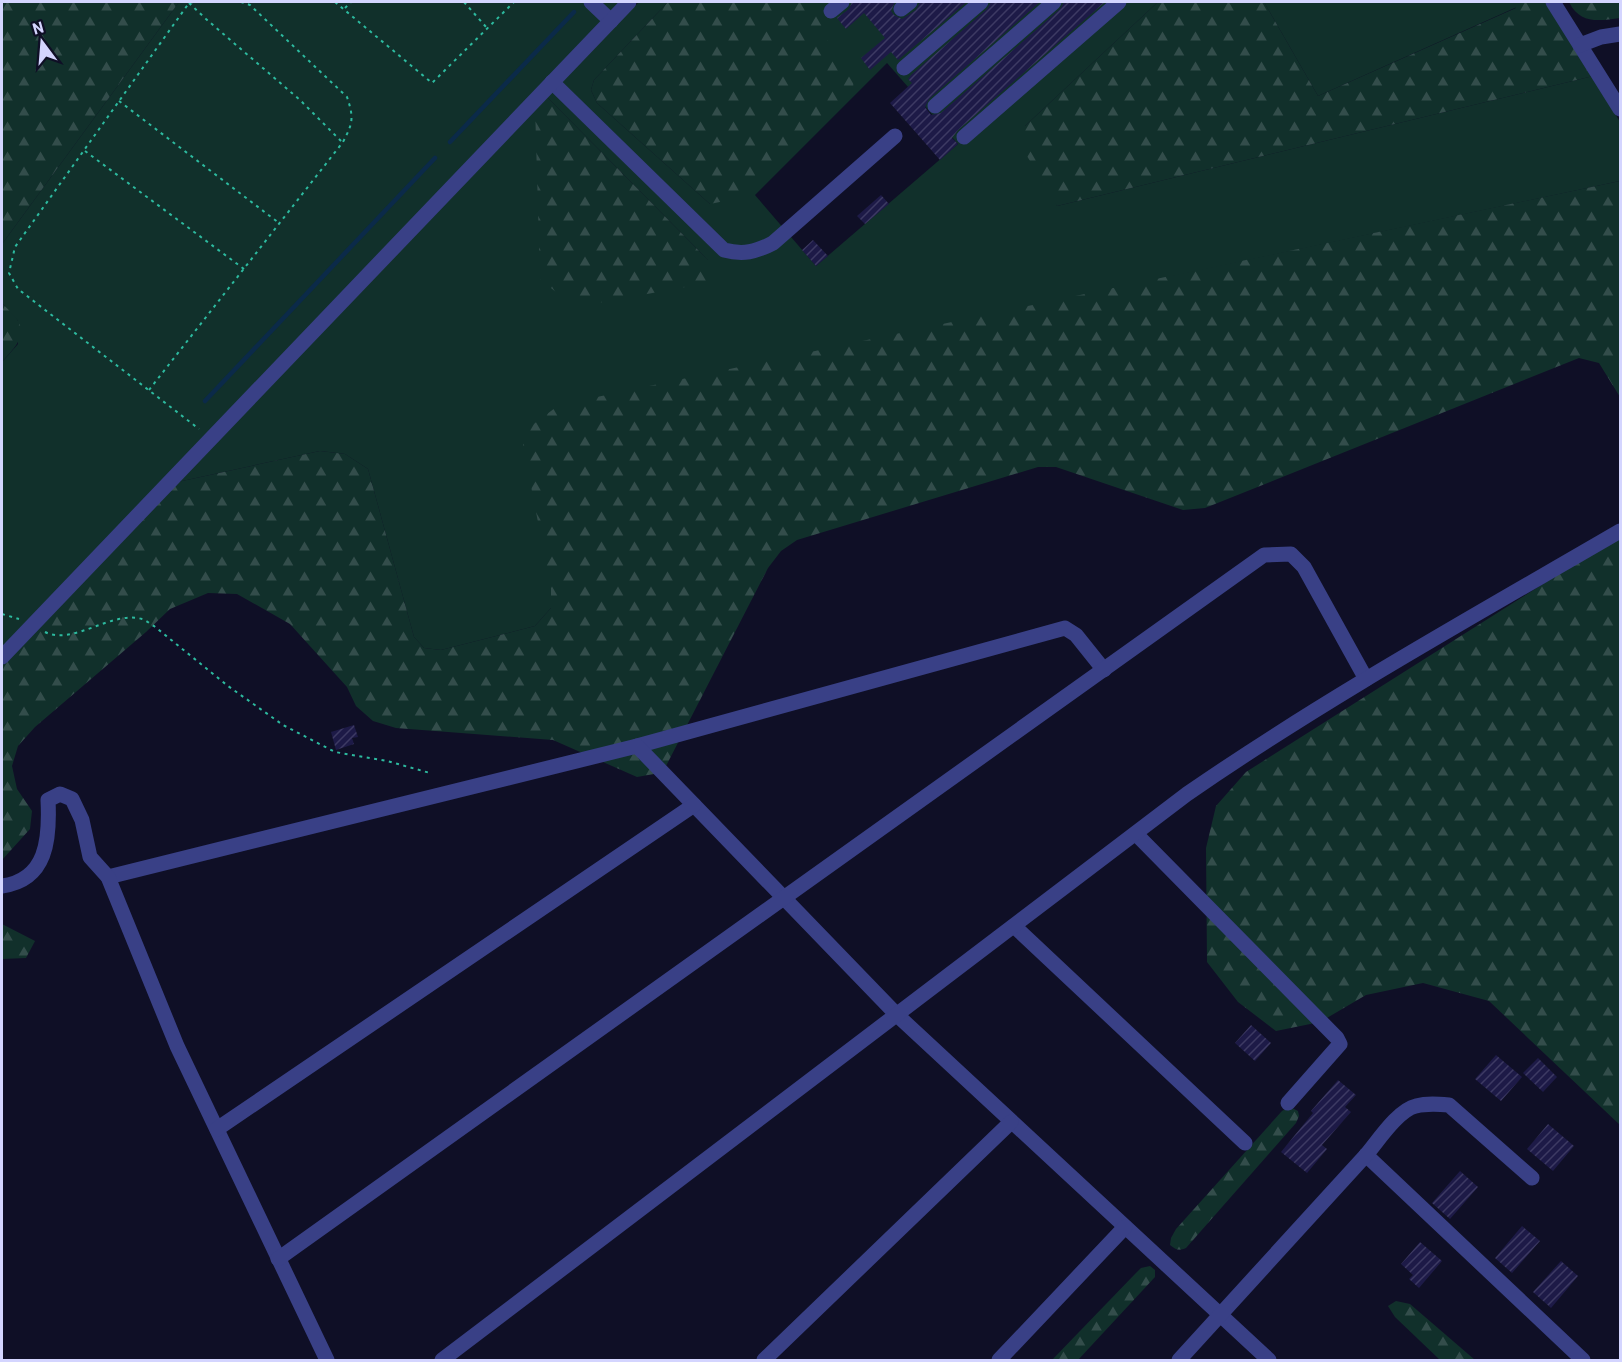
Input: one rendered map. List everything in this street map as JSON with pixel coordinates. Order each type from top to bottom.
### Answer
[{"type":"street","points":[[591,2],[610,21]]},
{"type":"street","points":[[2,657],[629,2]]},
{"type":"street","points":[[904,68],[981,2]]},
{"type":"street","points":[[935,106],[1054,2]]},
{"type":"street","points":[[963,136],[1119,2]]},
{"type":"street","points":[[1553,2],[1620,109]]},
{"type":"street","points":[[1580,45],[1601,37],[1620,34]]},
{"type":"street","points":[[552,82],[724,250],[736,253],[754,251],[773,243],[895,136]]},
{"type":"street","points":[[442,1360],[1187,794],[1243,755],[1366,679],[1620,531]]},
{"type":"street","points":[[278,1258],[1264,555],[1291,554],[1304,567],[1366,679]]},
{"type":"street","points":[[108,877],[637,746],[1065,628],[1076,635],[1104,670]]},
{"type":"street","points":[[637,746],[897,1015],[1269,1360]]},
{"type":"street","points":[[2,886],[16,884],[34,872],[42,859],[49,823],[48,800],[60,794],[72,799],[82,820],[90,857],[108,877],[177,1046],[327,1360]]},
{"type":"street","points":[[217,1129],[694,805]]},
{"type":"street","points":[[1136,834],[1337,1038],[1340,1044],[1288,1102]]},
{"type":"street","points":[[1014,926],[1245,1143]]},
{"type":"street","points":[[1179,1360],[1396,1119],[1414,1106],[1449,1105],[1532,1178]]},
{"type":"street","points":[[764,1360],[1011,1122]]},
{"type":"street","points":[[1366,1155],[1583,1360]]},
{"type":"street","points":[[999,1360],[1125,1227]]},
{"type":"path","points":[[210,438],[18,289],[9,273],[15,248],[191,2],[206,19],[300,100],[343,142]]},
{"type":"path","points":[[149,390],[343,142],[352,126],[352,112],[346,97],[250,5],[241,2]]},
{"type":"path","points":[[335,2],[432,83],[514,2]]},
{"type":"path","points":[[344,9],[351,2]]},
{"type":"path","points":[[464,2],[487,28]]},
{"type":"path","points":[[119,101],[279,224]]},
{"type":"path","points":[[84,150],[244,269]]},
{"type":"path","points":[[32,624],[52,635],[81,632],[113,620],[140,618],[154,626],[228,686],[284,725],[335,752],[387,760],[430,773]]},
{"type":"green space","points":[[2,2],[179,2],[2,244]]},
{"type":"green space","points":[[179,2],[623,2],[2,652],[2,362],[18,344],[18,321],[2,303],[2,244]]},
{"type":"green space","points":[[639,2],[668,2],[594,80],[591,90],[597,103],[710,204],[791,2],[1158,2],[1025,126],[1057,206],[1593,76],[1620,122],[1620,181],[1164,278],[551,589],[551,608],[535,626],[441,650],[424,648],[414,637],[368,469],[345,454],[320,451],[173,483],[535,105],[708,260],[545,95]],"holes":[[[887,63],[958,144],[816,266],[755,195]]]},
{"type":"green space","points":[[668,2],[815,2],[832,21],[826,39],[845,59],[854,74],[853,90],[739,198],[710,204],[597,103],[591,90],[594,80]]},
{"type":"green space","points":[[1158,2],[1264,2],[1318,96],[1516,8],[1513,2],[1545,2],[1593,76],[1057,206],[1024,151],[1020,140],[1025,126]]},
{"type":"green space","points":[[1264,2],[1513,2],[1517,7],[1318,96]]},
{"type":"green space","points":[[1569,2],[1620,2],[1620,18],[1597,20],[1584,18],[1573,9]]},
{"type":"green space","points":[[545,95],[708,260],[713,282],[592,304],[562,297],[540,279],[535,105]]},
{"type":"green space","points":[[1620,181],[1620,397],[1599,363],[1579,358],[1205,508],[1183,510],[1056,467],[1038,467],[797,540],[781,551],[768,568],[666,766],[654,774],[637,777],[553,740],[396,728],[373,721],[356,706],[347,687],[290,624],[237,594],[208,593],[170,609],[35,727],[18,746],[12,766],[17,789],[32,811],[30,829],[2,860],[2,662],[173,483],[320,451],[345,454],[368,469],[414,637],[424,648],[441,650],[535,626],[551,608],[551,589],[523,445],[531,426],[559,405]]},
{"type":"green space","points":[[2,303],[17,319],[21,333],[14,348],[2,362]]},
{"type":"green space","points":[[1620,537],[1620,1125],[1489,1001],[1423,983],[1366,995],[1320,1022],[1276,1031],[1238,1002],[1207,962],[1206,848],[1216,806],[1246,772]]},
{"type":"green space","points":[[2,924],[35,941],[26,958],[2,959]]},
{"type":"green space","points":[[1287,1108],[1298,1111],[1299,1116],[1296,1123],[1186,1248],[1178,1250],[1170,1245],[1176,1229]]},
{"type":"green space","points":[[1150,1266],[1155,1270],[1155,1277],[1078,1360],[1052,1360],[1141,1268]]},
{"type":"green space","points":[[1396,1301],[1410,1304],[1475,1360],[1440,1360],[1395,1317],[1388,1306]]},
{"type":"building","points":[[852,2],[895,2],[891,11],[902,19],[916,10],[920,2],[967,2],[898,60],[891,52],[870,70],[861,58],[885,38],[864,13],[846,29],[837,18],[849,9]]},
{"type":"building","points":[[991,2],[1040,2],[929,99],[925,107],[931,115],[941,113],[1060,9],[1064,2],[1105,2],[958,130],[952,138],[958,144],[940,160],[890,103],[912,83],[908,79],[911,75],[987,9]]},
{"type":"building","points":[[881,195],[889,204],[865,224],[857,216]]},
{"type":"building","points":[[813,240],[828,256],[816,266],[802,250]]},
{"type":"building","points":[[354,725],[358,737],[352,738],[354,744],[336,750],[331,732]]},
{"type":"building","points":[[1251,1025],[1271,1043],[1255,1061],[1235,1043]]},
{"type":"building","points":[[1496,1055],[1522,1077],[1501,1101],[1475,1079]]},
{"type":"building","points":[[1538,1058],[1557,1077],[1543,1092],[1523,1073]]},
{"type":"building","points":[[1338,1080],[1356,1095],[1345,1107],[1351,1112],[1322,1145],[1327,1149],[1307,1173],[1281,1152],[1313,1113],[1311,1111]]},
{"type":"building","points":[[1548,1124],[1574,1146],[1553,1171],[1527,1149]]},
{"type":"building","points":[[1460,1171],[1478,1187],[1450,1219],[1432,1203]]},
{"type":"building","points":[[1522,1226],[1540,1241],[1512,1273],[1495,1258]]},
{"type":"building","points":[[1420,1242],[1442,1261],[1419,1288],[1409,1279],[1413,1275],[1401,1264]]},
{"type":"building","points":[[1561,1261],[1578,1276],[1551,1308],[1533,1292]]},
{"type":"waterway","points":[[450,142],[574,12]]},
{"type":"waterway","points":[[205,401],[435,158]]}]
